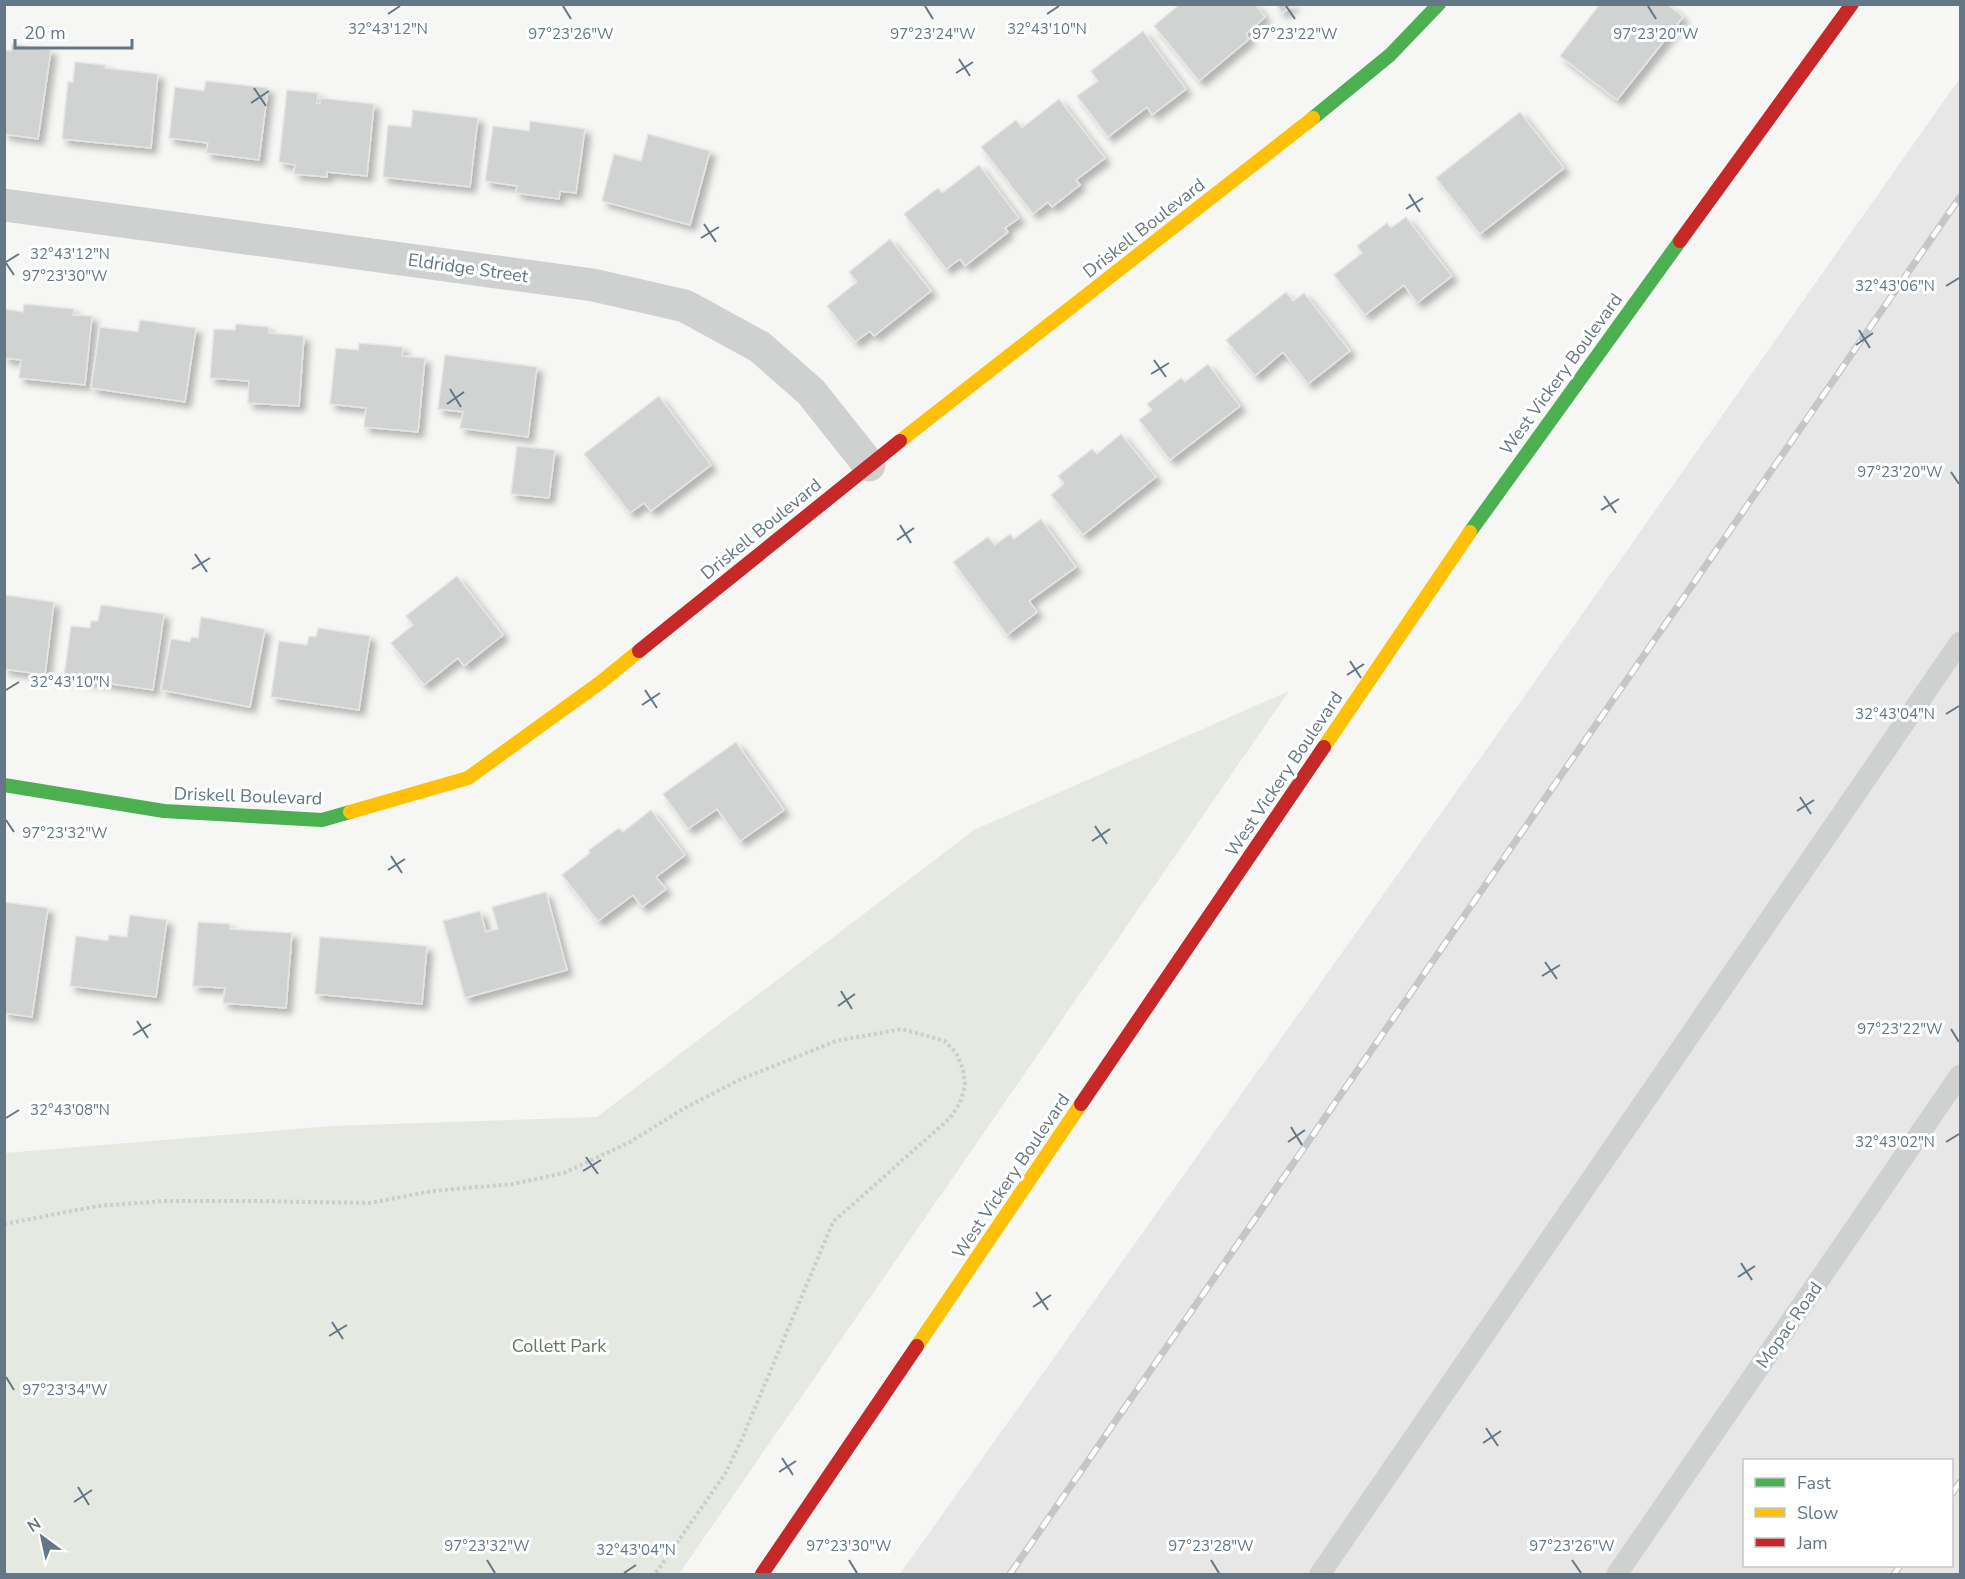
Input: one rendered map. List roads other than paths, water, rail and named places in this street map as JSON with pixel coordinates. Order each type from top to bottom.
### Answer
[{"type":"main road","name":"Driskell Boulevard","points":[[4,785],[164,811],[322,820],[468,778],[601,682],[869,465],[1297,132],[1390,55],[1439,4]]},
{"type":"main road","name":"West Vickery Boulevard","points":[[762,1575],[1481,516],[1852,4]]},
{"type":"street","name":"Eldridge Street","points":[[4,204],[593,285],[684,306],[760,346],[811,392],[869,465]]},
{"type":"lane","points":[[1320,1575],[1960,642]]},
{"type":"lane","name":"Mopac Road","points":[[1617,1575],[1960,1076]]},
{"type":"railway","points":[[1010,1574],[1960,197]]},
{"type":"railway","points":[[1953,1492],[1960,1482]]},
{"type":"railway","points":[[1894,1574],[1899,1567]]},
{"type":"park label","name":"Collett Park","points":[[559,1346]]}]
